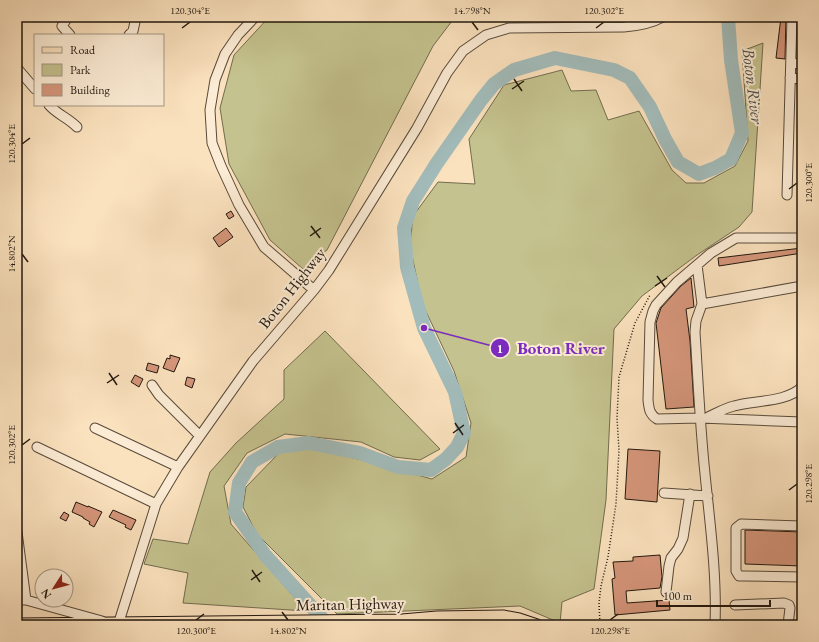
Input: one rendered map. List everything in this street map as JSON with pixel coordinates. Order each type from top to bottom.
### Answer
[{"type":"main road","name":"Maritan Highway","points":[[17,624],[107,622],[119,624],[348,620],[404,622],[437,617],[503,616],[537,625]]},
{"type":"main road","name":"Maritan Highway","points":[[420,619],[464,625]]},
{"type":"street","points":[[68,17],[62,26],[69,34]]},
{"type":"street","points":[[130,34],[133,31],[136,17]]},
{"type":"street","points":[[255,17],[238,35],[225,54],[215,80],[210,110],[212,143],[221,166],[240,205],[264,247],[314,290]]},
{"type":"street","name":"Boton Highway","points":[[119,624],[156,504],[178,467],[253,361],[314,290],[329,270],[417,128],[447,73],[463,50],[486,35],[509,28],[624,28],[651,23],[663,17]]},
{"type":"street","points":[[787,195],[792,17]]},
{"type":"street","points":[[791,63],[802,64]]},
{"type":"street","points":[[17,68],[34,88]]},
{"type":"street","points":[[790,78],[802,79]]},
{"type":"street","points":[[50,106],[56,113],[69,118],[77,127]]},
{"type":"street","points":[[802,238],[736,238],[711,253],[677,282],[656,305],[653,311],[650,328],[648,400],[652,416],[657,419],[704,418],[802,422]]},
{"type":"street","points":[[697,265],[702,304],[696,321],[695,332],[704,418],[715,598],[715,625]]},
{"type":"street","points":[[702,304],[802,286]]},
{"type":"street","points":[[152,385],[159,395],[200,436]]},
{"type":"street","points":[[704,418],[735,406],[786,396],[798,392],[802,387]]},
{"type":"street","points":[[95,428],[178,467]]},
{"type":"street","points":[[37,446],[156,504]]},
{"type":"street","points":[[664,493],[708,496]]},
{"type":"street","points":[[666,592],[671,558],[678,549],[683,538],[690,494]]},
{"type":"street","points":[[802,526],[741,524],[738,526],[736,528],[736,571],[739,576],[802,577]]},
{"type":"street","points":[[17,532],[21,600],[107,622]]},
{"type":"street","points":[[735,605],[789,604],[788,625]]},
{"type":"path","points":[[600,625],[599,603],[601,586],[608,557],[616,504],[619,450],[617,418],[619,377],[635,323],[650,295]]},
{"type":"green space","points":[[269,17],[455,17],[433,46],[327,250],[303,269],[270,240],[229,164],[220,108],[234,55]]},
{"type":"green space","points":[[763,43],[752,212],[739,227],[697,255],[642,296],[614,329],[606,500],[594,589],[562,602],[560,623],[520,606],[337,614],[257,534],[243,507],[246,487],[280,452],[309,448],[358,459],[432,479],[466,457],[471,423],[454,371],[422,303],[410,246],[413,216],[438,182],[475,184],[469,139],[504,85],[562,70],[571,91],[596,90],[608,120],[639,111],[672,170],[686,183],[704,183],[735,166],[748,141],[742,51]]},
{"type":"green space","points":[[325,331],[440,449],[420,460],[394,457],[361,442],[285,434],[247,453],[224,486],[231,524],[306,611],[183,603],[188,573],[144,564],[153,539],[188,544],[210,472],[236,443],[284,399],[284,370]]},
{"type":"green space","points":[[458,622],[500,622],[514,624],[469,625]]},
{"type":"building","points":[[781,17],[786,17],[785,59],[776,58]]},
{"type":"building","points":[[231,211],[234,216],[229,219],[226,214]]},
{"type":"building","points":[[226,228],[233,237],[219,247],[213,238]]},
{"type":"building","points":[[802,248],[802,253],[719,266],[718,258]]},
{"type":"building","points":[[691,278],[694,307],[686,309],[690,341],[694,407],[666,409],[656,323],[661,308],[681,286]]},
{"type":"building","points":[[170,355],[180,358],[174,372],[163,368],[167,358],[170,359]]},
{"type":"building","points":[[148,363],[159,366],[157,373],[146,370]]},
{"type":"building","points":[[135,375],[143,379],[139,387],[131,382]]},
{"type":"building","points":[[187,377],[195,379],[192,388],[185,385]]},
{"type":"building","points":[[628,449],[660,451],[657,502],[625,499]]},
{"type":"building","points":[[76,502],[102,512],[94,527],[83,517],[72,512]]},
{"type":"building","points":[[113,510],[136,520],[131,530],[125,527],[126,525],[109,517]]},
{"type":"building","points":[[64,512],[69,515],[66,521],[60,518]]},
{"type":"building","points":[[745,530],[802,532],[802,566],[745,564]]},
{"type":"building","points":[[660,555],[662,577],[660,588],[626,591],[627,603],[669,600],[670,610],[615,615],[612,579],[615,578],[613,562],[633,561],[633,557]]},
{"type":"waterway","name":"Boton River","points":[[328,625],[265,555],[235,512],[239,483],[252,462],[278,447],[309,443],[360,453],[398,467],[431,470],[446,459],[457,447],[464,433],[455,392],[424,328],[407,267],[404,228],[413,201],[437,163],[494,84],[514,70],[555,58],[614,70],[630,78],[650,107],[678,162],[699,174],[715,168],[731,159],[742,133],[731,60],[728,17]]},
{"type":"place","name":"Boton River","points":[[424,328]]}]
